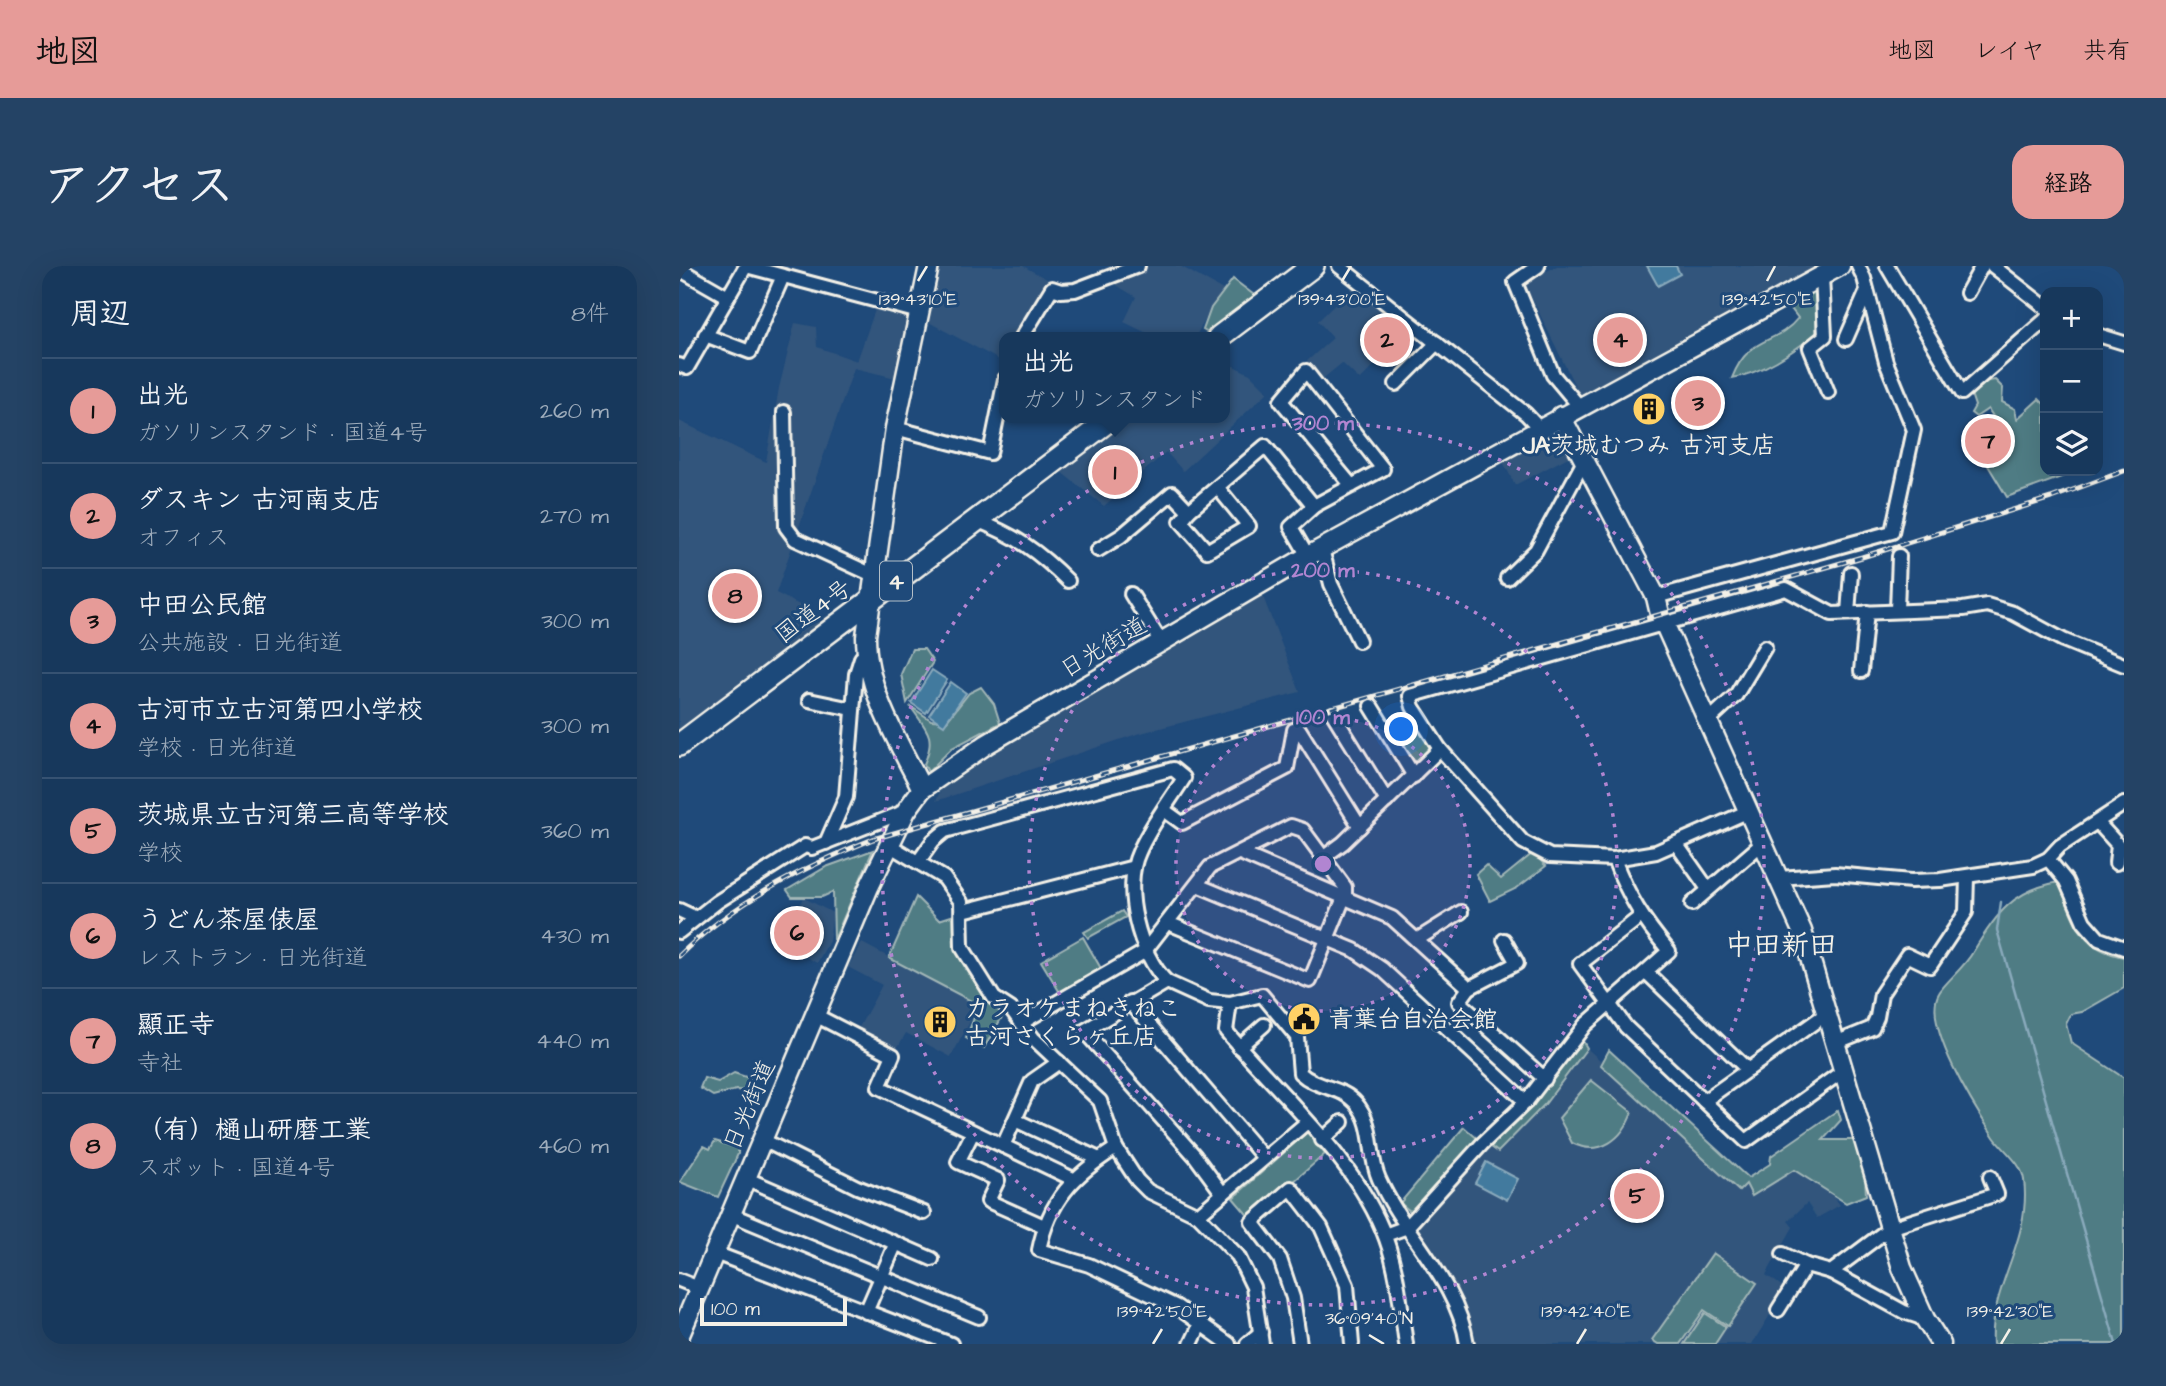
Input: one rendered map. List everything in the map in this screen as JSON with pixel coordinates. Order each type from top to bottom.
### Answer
[{"type":"highway","points":[[1225,332],[1308,267]]},
{"type":"highway","name":"国道4号","points":[[679,745],[1105,423]]},
{"type":"main road","points":[[922,789],[872,683],[866,655],[895,428],[929,266]]},
{"type":"main road","name":"日光街道","points":[[679,1337],[813,1014],[889,845],[922,789],[987,744],[1315,552],[1840,266]]},
{"type":"main road","points":[[1561,416],[1656,597],[1665,624],[1802,931],[1902,1268],[1925,1320],[1941,1344]]},
{"type":"street","points":[[679,365],[687,368],[746,266],[919,312]]},
{"type":"street","points":[[1025,332],[1052,288],[1061,291],[1075,290],[1136,266]]},
{"type":"street","points":[[1339,266],[1527,414],[1539,428]]},
{"type":"street","points":[[1538,266],[1515,282],[1553,375],[1579,406]]},
{"type":"street","points":[[1656,597],[1892,532],[1914,430],[1886,362],[1858,266]]},
{"type":"street","points":[[1887,266],[1962,393],[2040,324]]},
{"type":"street","points":[[1967,293],[1982,266]]},
{"type":"street","points":[[1993,266],[2040,303]]},
{"type":"street","points":[[679,268],[728,297]]},
{"type":"street","points":[[705,335],[750,352],[783,276]]},
{"type":"street","points":[[1822,276],[1825,336],[1810,348],[1828,392]]},
{"type":"street","points":[[1846,339],[1867,291]]},
{"type":"street","points":[[2103,337],[2124,343]]},
{"type":"street","points":[[1396,384],[1437,343]]},
{"type":"street","points":[[1352,486],[1281,401],[1306,371],[1383,469],[1352,486],[1314,506],[1291,527],[1315,552],[1359,641]]},
{"type":"street","points":[[895,428],[990,453],[999,409]]},
{"type":"street","points":[[784,412],[786,527],[795,539],[875,576]]},
{"type":"street","points":[[1218,488],[1249,526],[1207,551],[1181,521],[1189,511],[1265,446],[1314,506]]},
{"type":"street","points":[[1507,578],[1536,550],[1584,461]]},
{"type":"street","points":[[1098,550],[1121,536],[1172,493],[1189,511]]},
{"type":"street","points":[[976,520],[1013,535],[1039,553],[1068,581]]},
{"type":"street","points":[[1897,610],[1899,556]]},
{"type":"street","points":[[1848,613],[1851,573]]},
{"type":"street","points":[[1749,811],[1656,852],[1614,859],[1550,856],[1537,852],[1523,842],[1440,749],[1413,707],[1410,696],[1786,589],[1832,614],[1963,609],[1987,605],[2013,613],[2063,640],[2124,665]]},
{"type":"street","points":[[1131,594],[1161,642]]},
{"type":"street","points":[[1861,671],[1867,612]]},
{"type":"street","points":[[1709,720],[1736,695],[1765,647]]},
{"type":"street","points":[[826,842],[846,797],[856,674],[861,659],[866,655]]},
{"type":"street","points":[[809,700],[852,709]]},
{"type":"street","points":[[1371,706],[1414,776]]},
{"type":"street","points":[[1333,714],[1387,801]]},
{"type":"street","points":[[1164,810],[1182,823],[1287,768],[1294,730],[1299,729],[1360,827]]},
{"type":"street","points":[[1324,857],[1360,827],[1440,749]]},
{"type":"street","points":[[918,862],[933,841],[945,831],[1173,769],[1184,778],[1139,851],[1133,867],[1134,899],[1144,952],[1167,982],[1209,1000],[1230,1003],[1262,995],[1297,1037],[1300,1073],[1320,1087],[1346,1094],[1356,1103],[1371,1136],[1378,1178],[1457,1307],[1467,1344]]},
{"type":"street","points":[[1779,878],[1835,874],[1911,881],[1967,877],[2033,866],[2048,859],[2060,846],[2124,804]]},
{"type":"street","points":[[679,932],[770,866],[805,846],[812,848],[907,811]]},
{"type":"street","points":[[2098,823],[2118,845],[2116,863]]},
{"type":"street","points":[[1023,1022],[1144,952],[1210,867],[1291,826],[1303,830],[1345,887],[1345,895],[1310,981],[1168,923]]},
{"type":"street","points":[[1692,904],[1763,842]]},
{"type":"street","points":[[889,845],[944,878],[961,902],[962,947],[994,998],[1011,1009],[1033,1038],[1100,1101],[1116,1148],[1126,1166],[1148,1191],[1198,1215],[1238,1256],[1253,1287],[1261,1338],[1247,1344]]},
{"type":"street","points":[[1677,845],[1708,889]]},
{"type":"street","points":[[1240,853],[1345,895],[1392,918],[1469,988]]},
{"type":"street","points":[[1385,1236],[1407,1227],[1483,1143],[1526,1102],[1585,1025],[1669,951],[1640,916],[1628,896],[1614,859]]},
{"type":"street","points":[[2048,859],[2066,881],[2084,922],[2099,939],[2124,948]]},
{"type":"street","points":[[963,911],[1133,867]]},
{"type":"street","points":[[1835,1043],[1872,1028],[1881,994],[1907,955],[1930,966],[1966,912],[1967,877]]},
{"type":"street","points":[[1197,885],[1354,950],[1382,969],[1526,1102]]},
{"type":"street","points":[[679,910],[696,918]]},
{"type":"street","points":[[1418,939],[1461,912]]},
{"type":"street","points":[[1640,916],[1580,964],[1626,1027],[1746,1141],[1843,1071]]},
{"type":"street","points":[[1504,940],[1517,963],[1469,988],[1459,1002],[1545,1079]]},
{"type":"street","points":[[1647,973],[1748,1070]]},
{"type":"street","points":[[1167,982],[1084,1031],[1195,1156],[1223,1194]]},
{"type":"street","points":[[1131,1002],[1264,1158]]},
{"type":"street","points":[[1230,1003],[1226,1031],[1350,1174],[1385,1236],[1393,1260],[1406,1344]]},
{"type":"street","points":[[813,1014],[893,1055],[879,1087],[1073,1178]]},
{"type":"street","points":[[1704,1101],[1826,1014]]},
{"type":"street","points":[[1239,1047],[1264,1025]]},
{"type":"street","points":[[1003,1146],[1032,1081],[1059,1062]]},
{"type":"street","points":[[1015,1121],[1099,1159]]},
{"type":"street","points":[[1322,1140],[1342,1122]]},
{"type":"street","points":[[1198,1215],[1306,1123]]},
{"type":"street","points":[[972,1132],[958,1162],[998,1180],[988,1201],[1044,1226]]},
{"type":"street","points":[[761,1139],[857,1187],[924,1213]]},
{"type":"street","points":[[1116,1148],[1073,1178],[1044,1226],[1039,1250],[1089,1265],[1177,1307],[1229,1344]]},
{"type":"street","points":[[1831,1272],[1890,1228],[1946,1213],[1997,1194],[1990,1177]]},
{"type":"street","points":[[745,1178],[932,1259]]},
{"type":"street","points":[[1300,1344],[1293,1298],[1280,1259],[1252,1222],[1291,1188],[1321,1227],[1347,1285],[1352,1344]]},
{"type":"street","points":[[730,1214],[979,1317]]},
{"type":"street","points":[[866,1312],[895,1245]]},
{"type":"street","points":[[715,1253],[951,1344]]},
{"type":"street","points":[[1783,1254],[1806,1265],[1831,1272],[1904,1312],[1925,1320]]},
{"type":"street","points":[[1778,1310],[1806,1265]]},
{"type":"street","points":[[679,1280],[699,1288]]},
{"type":"street","points":[[1191,1344],[1200,1325]]},
{"type":"shaded area","points":[[933,266],[1023,266],[1054,283],[1024,332],[999,332],[999,360],[921,318]]},
{"type":"shaded area","points":[[1142,266],[1180,266],[1223,290],[1198,332],[1145,332],[1124,322],[1136,297],[1103,277]]},
{"type":"shaded area","points":[[1557,266],[1823,266],[1581,398],[1524,282]]},
{"type":"shaded area","points":[[1647,266],[1676,266],[1680,274],[1658,286]]},
{"type":"shaded area","points":[[1355,285],[1411,327],[1360,380],[1342,363],[1320,381],[1306,362],[1333,338],[1318,321]]},
{"type":"shaded area","points":[[876,307],[914,317],[900,379],[854,368],[776,593],[829,620],[679,738],[679,421],[766,462],[779,388],[795,323],[816,327],[817,347],[857,361]]},
{"type":"shaded area","points":[[1230,364],[1250,374],[1268,392],[1183,471],[1166,452],[1104,506],[1061,472],[1125,423],[1230,423]]},
{"type":"shaded area","points":[[1558,424],[1574,454],[1515,485],[1499,454]]},
{"type":"shaded area","points":[[1260,589],[1300,692],[1137,734],[936,801],[944,781],[969,756]]},
{"type":"shaded area","points":[[932,670],[947,680],[926,713],[911,703]]},
{"type":"shaded area","points":[[951,682],[966,693],[944,725],[929,715]]},
{"type":"shaded area","points":[[804,898],[833,913],[829,941],[817,963],[779,942]]},
{"type":"shaded area","points":[[862,943],[979,1005],[951,1057],[906,1033],[893,1055],[855,1035],[882,985],[848,967]]},
{"type":"shaded area","points":[[1579,1041],[1601,1061],[1607,1054],[1752,1188],[1798,1166],[1812,1185],[1821,1180],[1840,1205],[1817,1218],[1807,1203],[1788,1221],[1793,1227],[1766,1275],[1786,1289],[1752,1344],[1471,1344],[1412,1227]]},
{"type":"shaded area","points":[[1486,1162],[1518,1179],[1507,1200],[1475,1183]]},
{"type":"green space","points":[[1233,279],[1258,298],[1213,332],[1206,332],[1203,330],[1211,308]]},
{"type":"green space","points":[[1818,285],[1816,334],[1766,367],[1732,378],[1746,354],[1790,327],[1798,318],[1786,302]]},
{"type":"green space","points":[[1995,380],[2003,388],[2002,402],[2015,409],[2017,419],[2040,400],[2040,476],[2064,476],[2007,497],[1981,454],[1984,451],[1978,450],[1991,439],[1997,422],[1988,409],[1976,417],[1971,413],[1975,406],[1970,391],[1982,382]]},
{"type":"green space","points":[[912,649],[924,649],[933,662],[907,703],[901,674]]},
{"type":"green space","points":[[981,687],[994,704],[1000,723],[952,748],[928,772],[924,764],[930,739],[910,706],[931,720],[947,721],[969,693]]},
{"type":"green space","points":[[1411,710],[1437,748],[1414,772],[1387,725]]},
{"type":"green space","points":[[873,850],[834,940],[833,892],[822,897],[792,897],[787,890],[826,867]]},
{"type":"green space","points":[[1533,853],[1546,866],[1517,888],[1490,901],[1476,874],[1486,865],[1501,879]]},
{"type":"green space","points":[[2059,882],[2074,920],[2088,940],[2109,953],[2124,957],[2124,988],[2082,1012],[2071,1014],[2066,1024],[2071,1043],[2124,1078],[2124,1344],[1993,1344],[1997,1302],[2022,1223],[2025,1202],[2023,1174],[1998,1142],[1964,1088],[1944,1045],[1937,1025],[1935,1007],[1939,993],[1965,964],[1998,915],[2029,891]]},
{"type":"green space","points":[[916,897],[939,920],[957,914],[959,952],[988,1000],[1005,1012],[984,1048],[966,1038],[979,1005],[889,958]]},
{"type":"green space","points":[[1122,911],[1126,917],[1088,938],[1084,932]]},
{"type":"green space","points":[[1083,937],[1103,972],[1062,996],[1041,961]]},
{"type":"green space","points":[[1581,1038],[1587,1048],[1545,1104],[1498,1152],[1487,1144]]},
{"type":"green space","points":[[1609,1050],[1748,1178],[1770,1164],[1771,1156],[1838,1110],[1841,1120],[1823,1140],[1854,1140],[1865,1176],[1866,1195],[1846,1203],[1794,1170],[1752,1196],[1746,1184],[1739,1191],[1601,1065]]},
{"type":"green space","points":[[734,1073],[755,1080],[749,1091],[736,1090],[713,1096],[700,1088],[704,1078],[718,1082]]},
{"type":"green space","points":[[1591,1080],[1632,1112],[1623,1130],[1616,1137],[1609,1143],[1592,1148],[1572,1143],[1559,1118]]},
{"type":"green space","points":[[1464,1127],[1479,1140],[1415,1215],[1400,1203]]},
{"type":"green space","points":[[1307,1132],[1325,1154],[1251,1219],[1233,1198]]},
{"type":"green space","points":[[715,1141],[738,1148],[738,1154],[718,1197],[680,1182],[704,1146],[710,1149]]},
{"type":"green space","points":[[1713,1253],[1757,1283],[1728,1326],[1704,1310],[1680,1344],[1658,1344],[1652,1340]]},
{"type":"green space","points":[[1705,1313],[1726,1327],[1715,1344],[1684,1344]]},
{"type":"waterway","points":[[2001,902],[1997,930],[2116,1344]]},
{"type":"railway","points":[[679,956],[745,903],[795,874],[873,839],[1862,557],[2051,498],[2124,471]]},
{"type":"place","name":"ダスキン 古河南支店","points":[[1387,340]]},
{"type":"place","name":"古河市立古河第四小学校","points":[[1620,340]]},
{"type":"place","name":"中田公民館","points":[[1698,403]]},
{"type":"place","name":"JA茨城むつみ 古河支店","points":[[1649,409]]},
{"type":"place","name":"顯正寺","points":[[1988,441]]},
{"type":"place","name":"出光","points":[[1115,472]]},
{"type":"place","name":"（有）樋山研磨工業","points":[[735,596]]},
{"type":"place","name":"うどん茶屋俵屋","points":[[797,933]]},
{"type":"place","name":"青葉台自治会館","points":[[1304,1019]]},
{"type":"place","name":"カラオケまねきねこ 古河さくらヶ丘店","points":[[940,1022]]},
{"type":"place","name":"茨城県立古河第三高等学校","points":[[1637,1196]]},
{"type":"district","name":"中田新田","points":[[1781,944]]}]
